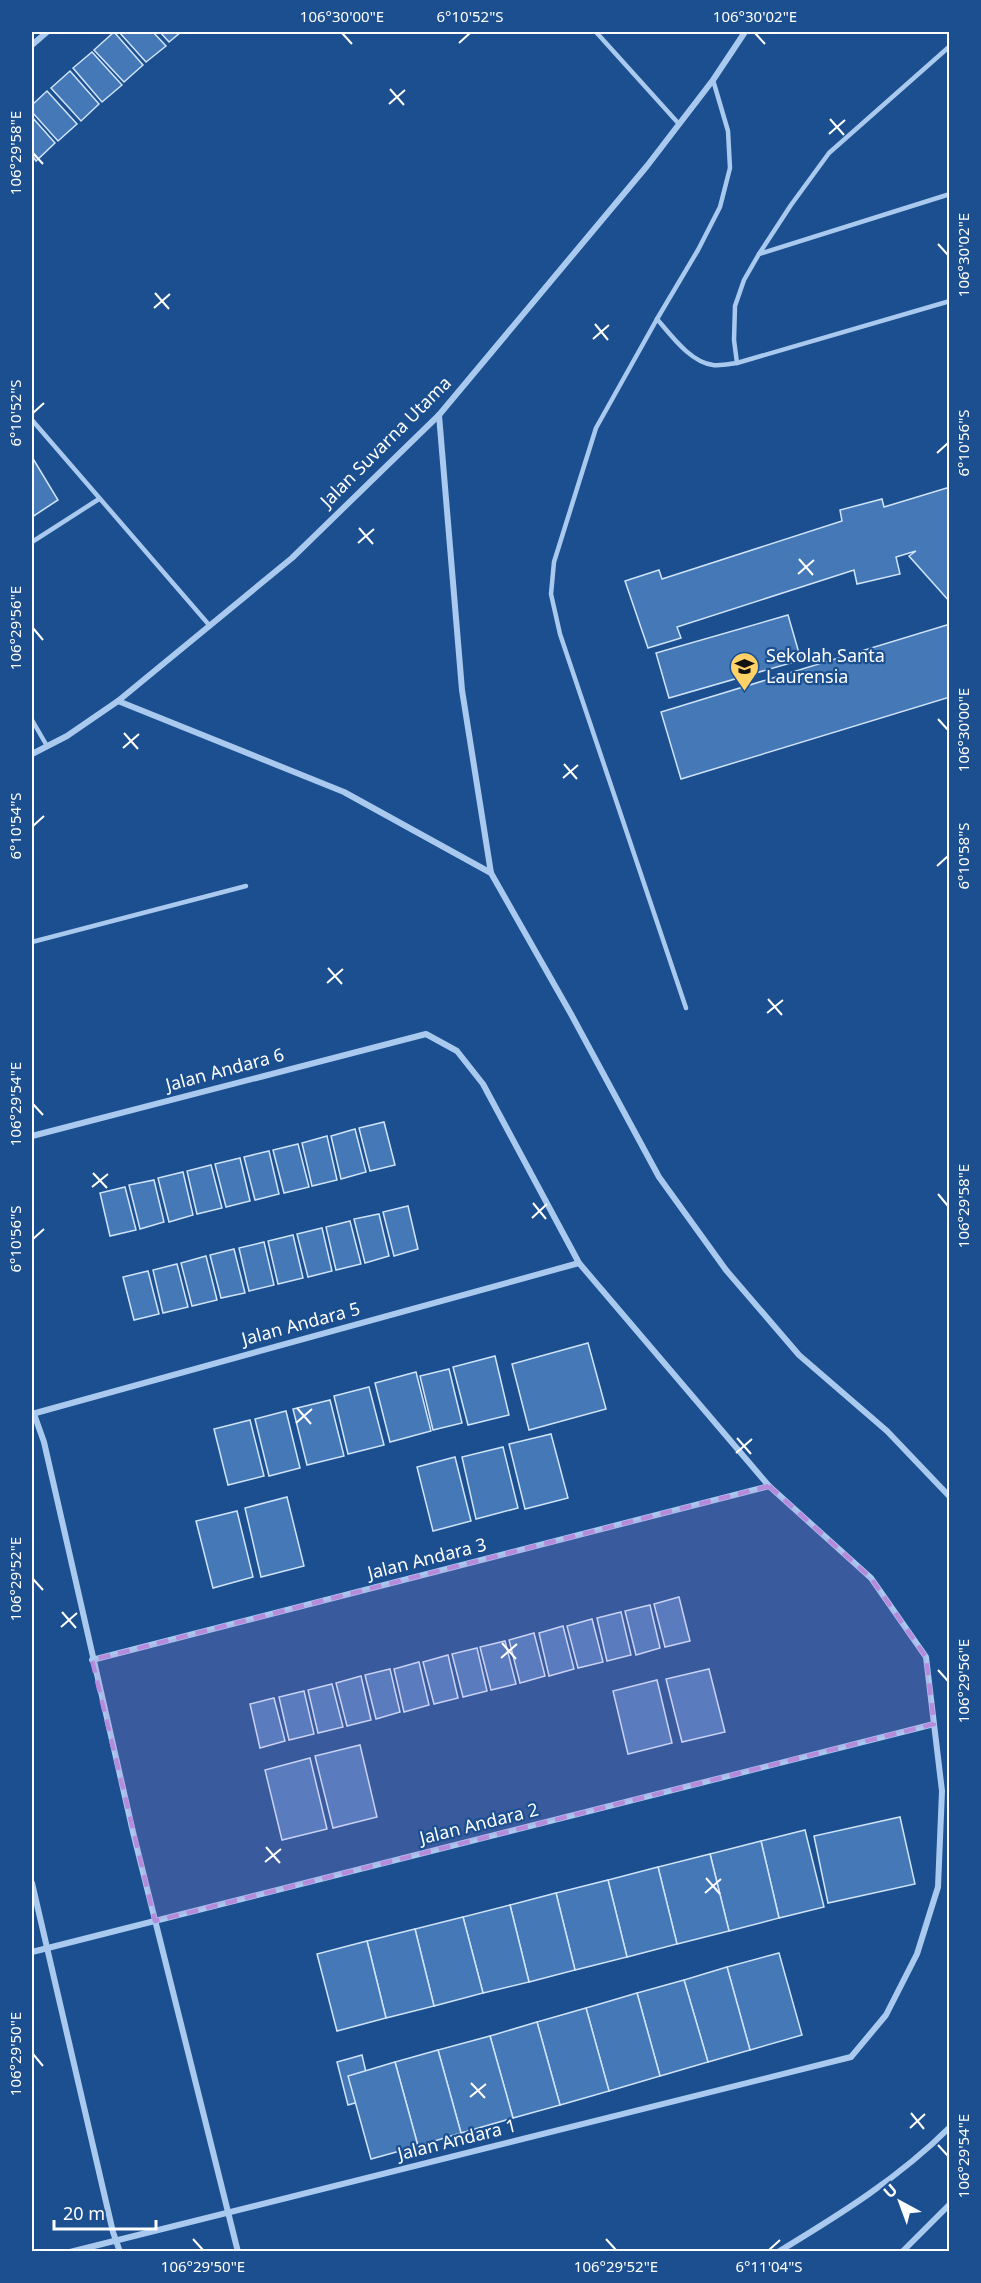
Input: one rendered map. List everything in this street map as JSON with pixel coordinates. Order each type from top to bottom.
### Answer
[{"type":"street","points":[[32,45],[47,32]]},
{"type":"street","name":"Jalan Suvarna Utama","points":[[32,754],[67,736],[118,701],[292,558],[439,415],[647,166],[713,80],[745,32]]},
{"type":"street","points":[[439,415],[462,690],[491,873],[572,1014],[659,1177],[726,1270],[799,1355],[886,1431],[950,1497]]},
{"type":"street","points":[[118,701],[344,792],[491,873]]},
{"type":"street","name":"Jalan Andara 6","points":[[32,1136],[426,1034],[457,1051],[483,1084],[579,1263]]},
{"type":"street","points":[[579,1263],[769,1486],[871,1578],[926,1657],[934,1724]]},
{"type":"street","name":"Jalan Andara 5","points":[[33,1414],[579,1263]]},
{"type":"street","points":[[33,1414],[44,1442],[92,1660],[238,2252]]},
{"type":"street","name":"Jalan Andara 3","points":[[92,1660],[769,1486]]},
{"type":"street","name":"Jalan Andara 2","points":[[32,1952],[934,1724]]},
{"type":"street","name":"Jalan Andara 1","points":[[70,2252],[851,2057],[886,2015],[912,1965],[938,1887],[942,1791],[934,1724]]},
{"type":"street","points":[[32,1882],[120,2252]]},
{"type":"street","points":[[778,2252],[834,2219],[898,2174],[950,2127]]},
{"type":"street","points":[[902,2252],[950,2205]]},
{"type":"lane","points":[[596,32],[679,124]]},
{"type":"lane","points":[[737,363],[734,340],[735,306],[744,280],[759,254],[829,153],[950,46]]},
{"type":"lane","points":[[686,1008],[560,634],[551,594],[554,562],[596,428],[698,250],[720,207],[730,168],[728,132],[713,80]]},
{"type":"lane","points":[[759,254],[950,194]]},
{"type":"lane","points":[[657,319],[678,343],[698,360],[713,366],[737,363],[950,301]]},
{"type":"lane","points":[[32,420],[210,626]]},
{"type":"lane","points":[[32,542],[99,499]]},
{"type":"lane","points":[[32,720],[47,746]]},
{"type":"lane","points":[[32,942],[246,886]]},
{"type":"highlighted area","points":[[769,1486],[871,1578],[926,1657],[934,1724],[155,1921],[92,1660]]},
{"type":"building","points":[[114,32],[143,65],[124,82],[94,50]]},
{"type":"building","points":[[119,32],[153,32],[166,46],[146,62]]},
{"type":"building","points":[[160,32],[181,32],[169,42]]},
{"type":"building","points":[[92,52],[122,85],[102,102],[73,68]]},
{"type":"building","points":[[70,71],[99,104],[81,121],[51,88]]},
{"type":"building","points":[[47,91],[77,124],[58,141],[32,112],[32,105]]},
{"type":"building","points":[[32,117],[55,143],[36,161],[32,155]]},
{"type":"building","points":[[32,457],[58,500],[32,517]]},
{"type":"building","points":[[950,487],[950,602],[909,556],[916,551],[896,557],[900,574],[857,584],[854,570],[677,627],[681,638],[648,648],[625,581],[659,570],[662,579],[842,521],[840,510],[882,499],[884,507]]},
{"type":"building","points":[[788,615],[801,660],[669,698],[656,653]]},
{"type":"building","points":[[950,624],[950,697],[681,779],[661,712]]},
{"type":"building","points":[[384,1122],[395,1165],[370,1171],[359,1128]]},
{"type":"building","points":[[355,1129],[366,1172],[341,1179],[331,1136]]},
{"type":"building","points":[[327,1136],[337,1180],[312,1186],[302,1143]]},
{"type":"building","points":[[298,1144],[309,1187],[284,1193],[273,1150]]},
{"type":"building","points":[[269,1151],[279,1194],[255,1200],[244,1157]]},
{"type":"building","points":[[240,1158],[250,1201],[226,1207],[215,1164]]},
{"type":"building","points":[[211,1165],[222,1208],[197,1214],[187,1171]]},
{"type":"building","points":[[183,1172],[193,1215],[169,1222],[158,1178]]},
{"type":"building","points":[[154,1180],[164,1222],[140,1229],[129,1185]]},
{"type":"building","points":[[125,1187],[136,1230],[110,1236],[100,1193]]},
{"type":"building","points":[[408,1206],[418,1249],[394,1256],[383,1212]]},
{"type":"building","points":[[379,1214],[389,1256],[365,1263],[354,1219]]},
{"type":"building","points":[[350,1221],[361,1264],[336,1270],[326,1227]]},
{"type":"building","points":[[322,1228],[332,1271],[308,1277],[297,1234]]},
{"type":"building","points":[[293,1235],[303,1278],[278,1284],[268,1241]]},
{"type":"building","points":[[264,1242],[274,1285],[249,1291],[239,1248]]},
{"type":"building","points":[[234,1249],[245,1293],[221,1298],[210,1255]]},
{"type":"building","points":[[206,1256],[217,1300],[192,1306],[181,1263]]},
{"type":"building","points":[[177,1264],[188,1307],[163,1313],[153,1270]]},
{"type":"building","points":[[148,1271],[159,1314],[134,1320],[123,1277]]},
{"type":"building","points":[[588,1343],[606,1409],[529,1430],[512,1364]]},
{"type":"building","points":[[495,1356],[509,1415],[468,1425],[453,1367]]},
{"type":"building","points":[[449,1369],[462,1423],[433,1430],[420,1376]]},
{"type":"building","points":[[416,1372],[431,1431],[390,1442],[375,1383]]},
{"type":"building","points":[[369,1387],[384,1445],[348,1454],[334,1396]]},
{"type":"building","points":[[330,1400],[344,1456],[307,1465],[293,1409]]},
{"type":"building","points":[[286,1411],[300,1468],[269,1476],[255,1419]]},
{"type":"building","points":[[250,1420],[264,1476],[228,1485],[214,1429]]},
{"type":"building","points":[[551,1434],[568,1498],[525,1509],[509,1444]]},
{"type":"building","points":[[503,1447],[518,1508],[476,1519],[462,1457]]},
{"type":"building","points":[[455,1457],[471,1521],[433,1531],[417,1467]]},
{"type":"building","points":[[287,1497],[304,1566],[261,1577],[245,1508]]},
{"type":"building","points":[[237,1511],[253,1577],[213,1588],[196,1521]]},
{"type":"building","points":[[679,1597],[690,1641],[665,1647],[654,1604]]},
{"type":"building","points":[[650,1605],[660,1648],[636,1655],[625,1611]]},
{"type":"building","points":[[621,1612],[631,1655],[607,1661],[597,1618]]},
{"type":"building","points":[[592,1619],[603,1662],[578,1668],[567,1626]]},
{"type":"building","points":[[563,1626],[574,1669],[549,1676],[539,1633]]},
{"type":"building","points":[[534,1633],[545,1676],[520,1683],[509,1640]]},
{"type":"building","points":[[505,1641],[516,1684],[491,1690],[480,1647]]},
{"type":"building","points":[[477,1648],[487,1691],[463,1697],[452,1654]]},
{"type":"building","points":[[448,1655],[458,1698],[434,1704],[423,1662]]},
{"type":"building","points":[[419,1662],[429,1705],[404,1712],[394,1669]]},
{"type":"building","points":[[390,1669],[400,1712],[376,1719],[365,1675]]},
{"type":"building","points":[[709,1669],[725,1732],[682,1742],[666,1679]]},
{"type":"building","points":[[361,1676],[371,1720],[347,1726],[336,1683]]},
{"type":"building","points":[[657,1680],[672,1743],[628,1754],[613,1691]]},
{"type":"building","points":[[332,1684],[343,1727],[318,1733],[308,1690]]},
{"type":"building","points":[[304,1691],[314,1734],[289,1740],[279,1697]]},
{"type":"building","points":[[274,1698],[285,1741],[260,1748],[250,1704]]},
{"type":"building","points":[[360,1745],[377,1817],[333,1828],[315,1756]]},
{"type":"building","points":[[310,1758],[327,1829],[282,1840],[265,1770]]},
{"type":"building","points":[[900,1817],[915,1884],[828,1903],[814,1836]]},
{"type":"building","points":[[805,1830],[824,1907],[779,1918],[761,1841]]},
{"type":"building","points":[[761,1841],[779,1918],[729,1931],[710,1854]]},
{"type":"building","points":[[710,1854],[729,1931],[677,1944],[658,1867]]},
{"type":"building","points":[[658,1867],[677,1944],[627,1957],[608,1880]]},
{"type":"building","points":[[608,1880],[627,1957],[575,1970],[556,1893]]},
{"type":"building","points":[[556,1893],[575,1970],[529,1982],[510,1905]]},
{"type":"building","points":[[510,1905],[529,1982],[483,1993],[463,1917]]},
{"type":"building","points":[[463,1917],[483,1993],[434,2006],[415,1929]]},
{"type":"building","points":[[415,1929],[434,2006],[386,2018],[367,1941]]},
{"type":"building","points":[[367,1941],[386,2018],[337,2031],[317,1954]]},
{"type":"building","points":[[779,1953],[802,2035],[750,2050],[727,1967]]},
{"type":"building","points":[[727,1967],[750,2050],[708,2062],[684,1980]]},
{"type":"building","points":[[684,1980],[708,2062],[660,2076],[637,1993]]},
{"type":"building","points":[[637,1993],[660,2076],[609,2091],[586,2008]]},
{"type":"building","points":[[586,2008],[609,2091],[560,2105],[537,2022]]},
{"type":"building","points":[[537,2022],[560,2105],[513,2118],[490,2036]]},
{"type":"building","points":[[490,2036],[513,2118],[461,2133],[438,2050]]},
{"type":"building","points":[[438,2050],[461,2133],[418,2146],[395,2062]]},
{"type":"building","points":[[362,2055],[372,2098],[348,2105],[337,2062]]},
{"type":"building","points":[[395,2062],[418,2146],[371,2159],[348,2076]]},
{"type":"place","name":"Sekolah Santa Laurensia","points":[[745,692]]}]
